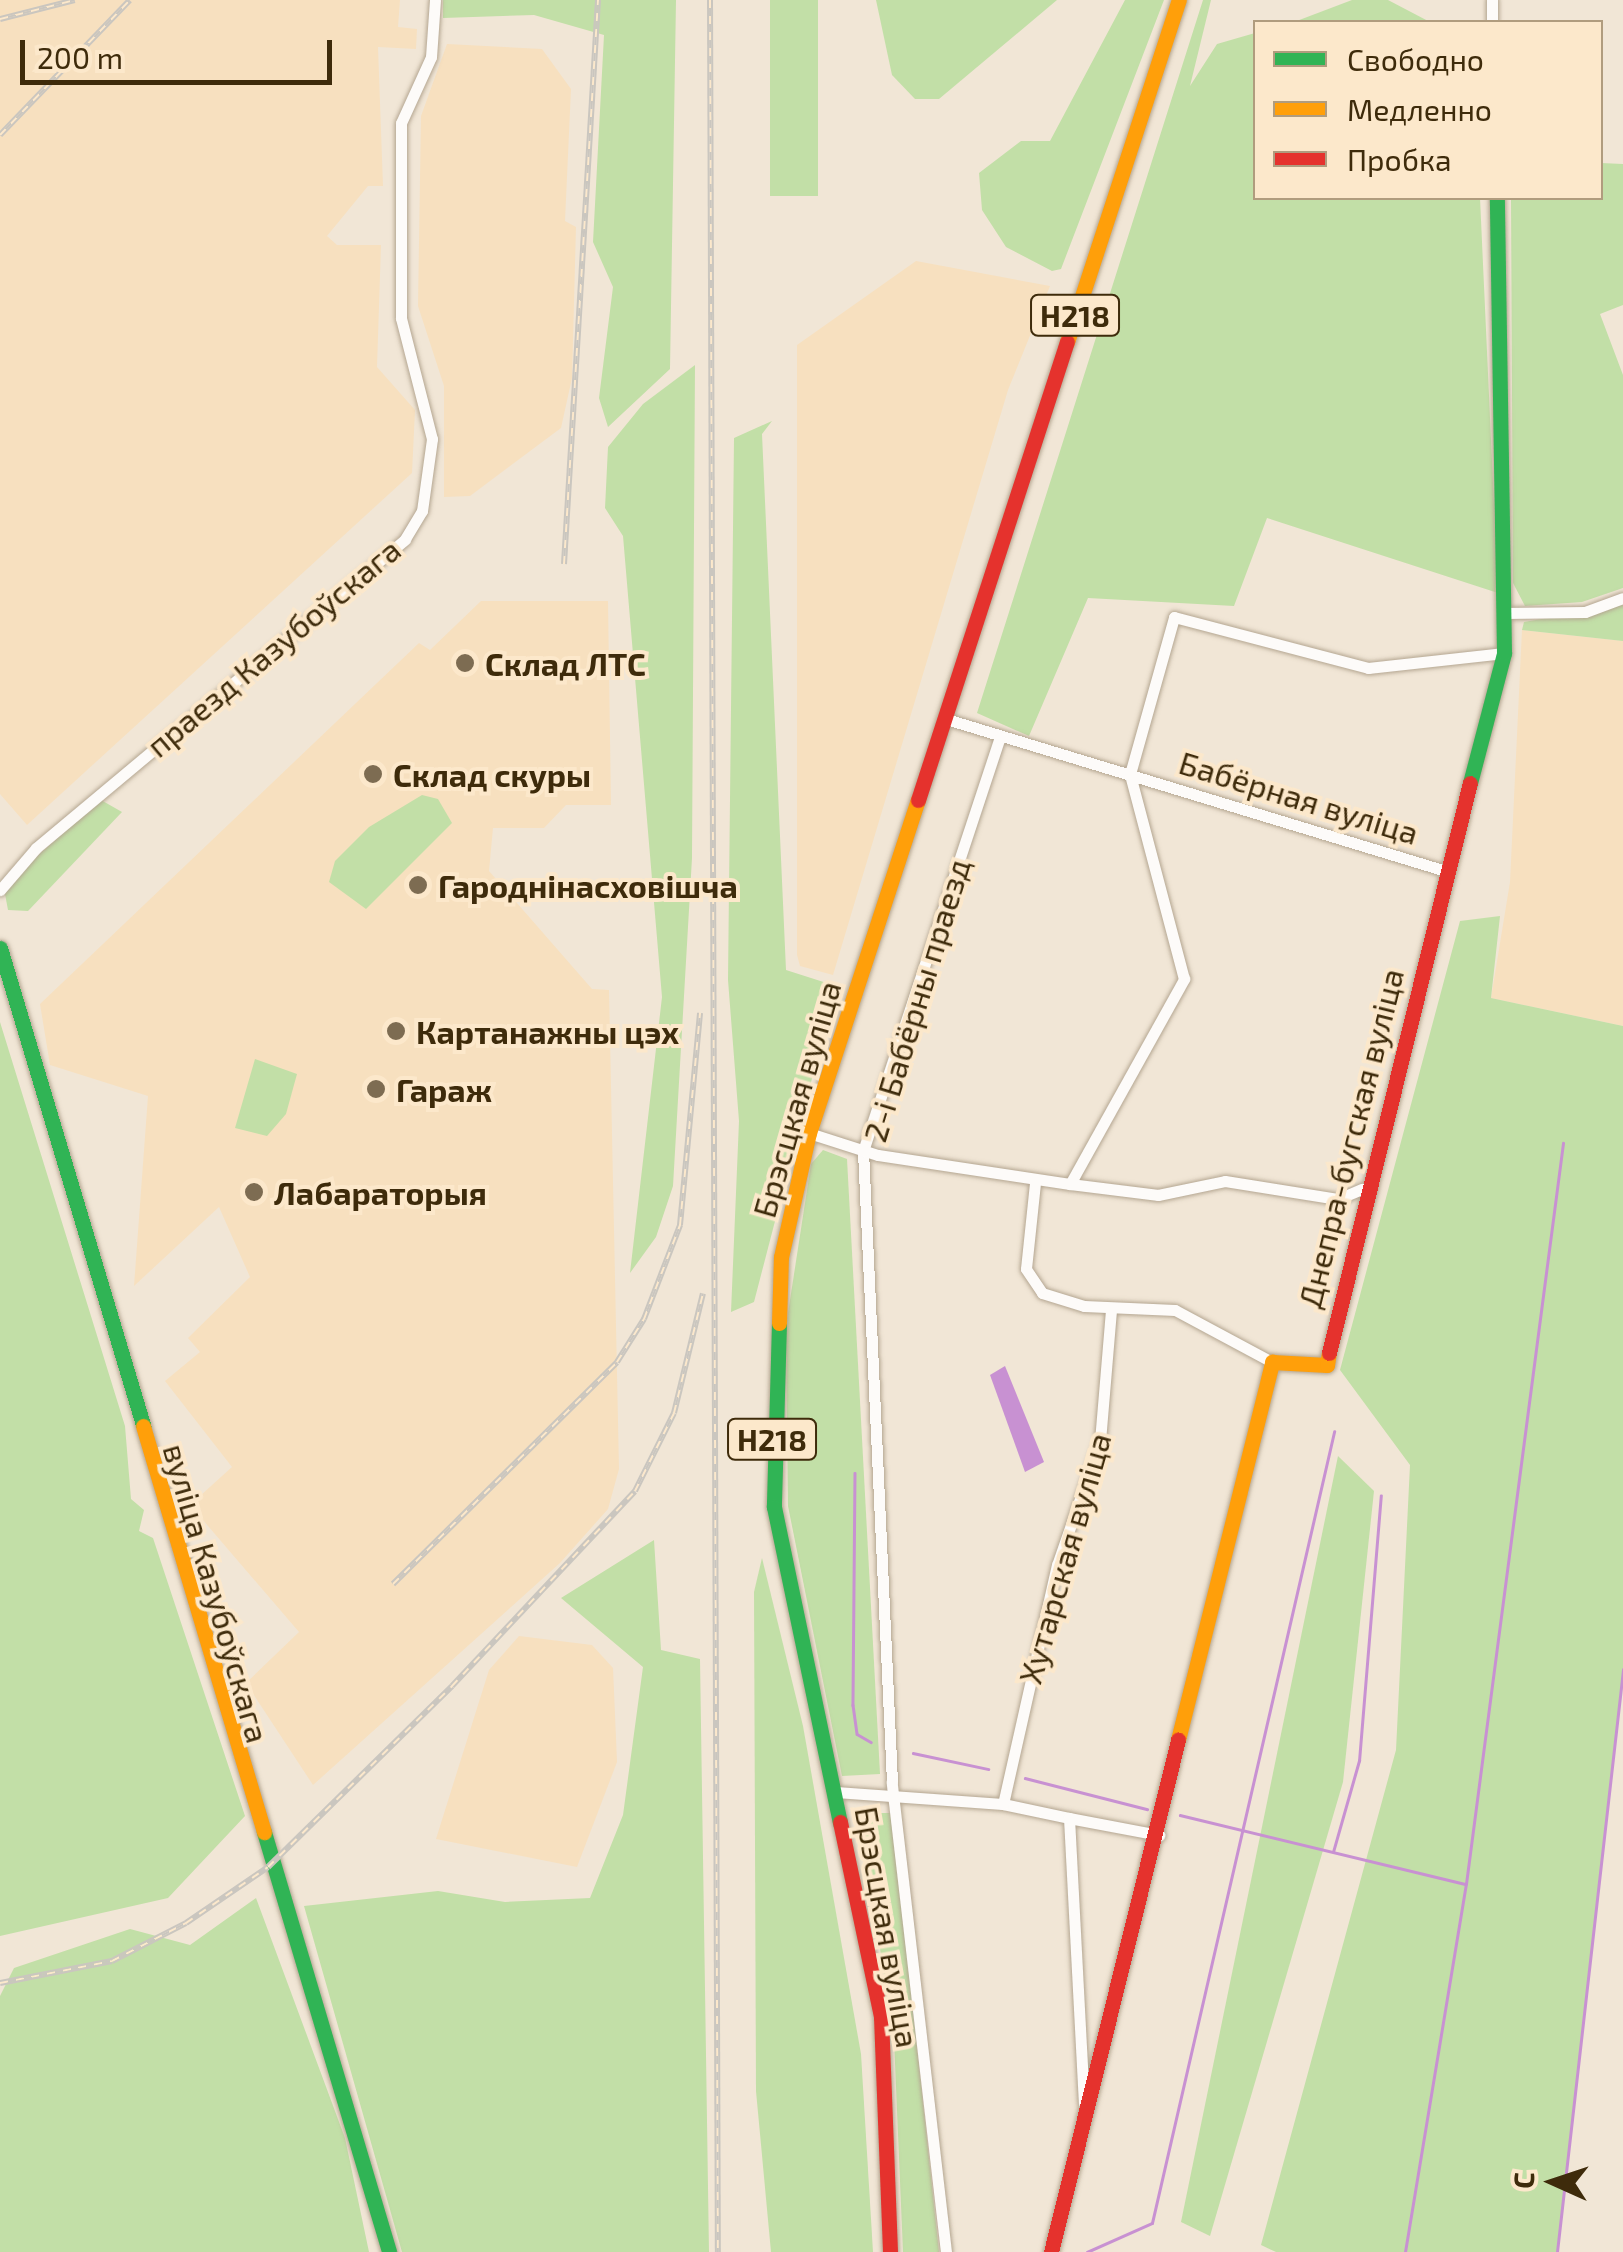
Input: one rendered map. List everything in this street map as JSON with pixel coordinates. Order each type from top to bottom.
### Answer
[{"type":"street","name":"праезд Казубоўскага","points":[[0,890],[36,848],[405,539],[422,510],[432,439],[402,318],[401,122],[431,57],[435,0]]},
{"type":"street","name":"Брэсцкая вуліца","points":[[890,2252],[881,2017],[774,1507],[778,1296],[809,1133],[1178,0]]},
{"type":"street","name":"Бабёрная вуліца","points":[[943,718],[1446,871],[1504,653],[1497,200]]},
{"type":"street","points":[[1504,612],[1585,612],[1623,598]]},
{"type":"street","points":[[1070,1184],[1184,979],[1130,774],[1174,617],[1368,668],[1504,653]]},
{"type":"street","name":"2-і Бабёрны праезд","points":[[1000,738],[863,1151],[1034,1182],[1158,1195],[1225,1181],[1334,1199],[1362,1189]]},
{"type":"street","name":"Днепра-бугская вуліца","points":[[1111,1310],[1175,1310],[1272,1362],[1327,1365],[1362,1189],[1446,871]]},
{"type":"street","name":"вуліца Казубоўскага","points":[[0,948],[390,2252]]},
{"type":"street","points":[[809,1133],[863,1151],[895,1796],[946,2252]]},
{"type":"street","points":[[1034,1182],[1026,1268],[1042,1293],[1111,1310]]},
{"type":"street","name":"Хутарская вуліца","points":[[1003,1804],[1057,1565],[1100,1441],[1111,1310]]},
{"type":"street","points":[[1051,2252],[1160,1835],[1272,1362]]},
{"type":"street","points":[[836,1792],[1003,1804],[1160,1835]]},
{"type":"street","points":[[1070,1818],[1086,2122]]},
{"type":"shaded area","points":[[0,0],[400,0],[398,27],[417,29],[416,49],[378,47],[383,186],[368,186],[327,236],[337,245],[381,245],[377,367],[415,410],[412,473],[27,825],[0,794]]},
{"type":"shaded area","points":[[447,44],[542,49],[571,89],[565,221],[576,227],[572,378],[561,428],[470,496],[444,497],[444,386],[418,306],[421,116]]},
{"type":"shaded area","points":[[916,261],[1050,286],[1008,390],[833,975],[800,966],[797,955],[797,345]]},
{"type":"shaded area","points":[[481,601],[608,601],[611,805],[566,805],[544,828],[493,828],[489,871],[592,989],[609,990],[619,1469],[608,1509],[560,1563],[313,1785],[246,1683],[299,1632],[190,1505],[232,1467],[165,1381],[200,1352],[188,1338],[250,1277],[219,1207],[134,1286],[148,1096],[50,1065],[40,1004],[419,643],[430,650]]},
{"type":"shaded area","points":[[1522,630],[1623,641],[1623,1026],[1491,998],[1510,882]]},
{"type":"shaded area","points":[[1005,1366],[1044,1462],[1025,1472],[990,1375]]},
{"type":"shaded area","points":[[519,1636],[592,1645],[613,1668],[617,1762],[577,1867],[436,1839],[489,1670]]},
{"type":"green space","points":[[443,0],[676,0],[670,369],[608,427],[599,398],[613,287],[593,242],[604,35],[534,15],[443,18]]},
{"type":"green space","points":[[770,0],[818,0],[818,196],[770,196]]},
{"type":"green space","points":[[876,0],[1057,0],[939,99],[915,99],[892,75]]},
{"type":"green space","points":[[1125,0],[1164,0],[1061,269],[1052,271],[1006,247],[982,210],[979,173],[1021,141],[1050,141]]},
{"type":"green space","points":[[1203,0],[1211,0],[1190,86],[1217,44],[1253,34],[1253,200],[1480,200],[1498,593],[1267,518],[1234,606],[1088,598],[1029,736],[977,713]]},
{"type":"green space","points":[[1352,0],[1388,0],[1426,20],[1299,20]]},
{"type":"green space","points":[[1603,163],[1623,164],[1623,305],[1600,314],[1623,375],[1623,588],[1582,602],[1525,606],[1513,583],[1511,200],[1603,200]]},
{"type":"green space","points":[[695,365],[692,858],[673,1186],[656,1237],[630,1273],[662,997],[623,536],[605,508],[608,447],[643,404]]},
{"type":"green space","points":[[772,421],[762,434],[786,970],[836,986],[754,1302],[731,1312],[739,1121],[728,980],[734,438]]},
{"type":"green space","points":[[1623,605],[1623,641],[1522,630],[1524,622]]},
{"type":"green space","points":[[422,795],[438,799],[452,823],[366,909],[329,882],[335,861],[369,827]]},
{"type":"green space","points":[[101,800],[122,812],[28,911],[8,910],[5,894],[20,871]]},
{"type":"green space","points":[[1500,916],[1491,998],[1623,1026],[1623,1670],[1557,2252],[1276,2252],[1261,2245],[1396,1750],[1410,1465],[1340,1370],[1460,921]]},
{"type":"green space","points":[[0,1022],[125,1426],[131,1499],[144,1510],[139,1531],[153,1538],[245,1816],[168,1898],[0,1936]]},
{"type":"green space","points":[[255,1059],[297,1074],[286,1114],[267,1136],[235,1128]]},
{"type":"green space","points":[[823,1150],[847,1159],[880,1774],[842,1776],[788,1506],[786,1326],[811,1164]]},
{"type":"green space","points":[[1338,1456],[1374,1491],[1343,1782],[1210,2236],[1181,2222]]},
{"type":"green space","points":[[654,1540],[661,1650],[700,1659],[709,2252],[402,2252],[304,1906],[438,1891],[505,1902],[590,1898],[623,1815],[643,1667],[561,1598]]},
{"type":"green space","points":[[762,1558],[803,1726],[861,2054],[873,2252],[771,2252],[756,2091],[754,1592]]},
{"type":"green space","points":[[859,1813],[892,1813],[939,2252],[903,2252],[894,2039]]},
{"type":"green space","points":[[256,1898],[345,2138],[369,2252],[0,2252],[0,1996],[14,1968],[130,1929],[190,1945]]},
{"type":"waterway","points":[[1405,2252],[1466,1884],[1563,1143]]},
{"type":"waterway","points":[[1087,2252],[1152,2223],[1334,1432]]},
{"type":"waterway","points":[[855,1473],[853,1705],[857,1734],[871,1742]]},
{"type":"waterway","points":[[1333,1852],[1359,1761],[1381,1496]]},
{"type":"waterway","points":[[1557,2252],[1623,1670]]},
{"type":"waterway","points":[[913,1753],[988,1769]]},
{"type":"waterway","points":[[1025,1778],[1147,1809]]},
{"type":"waterway","points":[[1180,1815],[1465,1884]]},
{"type":"railway","points":[[0,19],[75,0]]},
{"type":"railway","points":[[0,135],[130,0]]},
{"type":"railway","points":[[564,564],[598,0]]},
{"type":"railway","points":[[710,0],[718,2252]]},
{"type":"railway","points":[[393,1584],[617,1362],[644,1319],[680,1225],[700,1013]]},
{"type":"railway","points":[[0,1983],[112,1961],[186,1923],[268,1867],[452,1686],[635,1491],[674,1413],[703,1293]]},
{"type":"traffic: fast","points":[[1470,783],[1504,653],[1497,200]]},
{"type":"traffic: fast","points":[[0,948],[143,1426]]},
{"type":"traffic: fast","points":[[779,1323],[774,1507],[840,1822]]},
{"type":"traffic: fast","points":[[264,1832],[389,2252]]},
{"type":"traffic: slow","points":[[1067,342],[1179,0]]},
{"type":"traffic: slow","points":[[779,1323],[781,1257],[809,1133],[918,800]]},
{"type":"traffic: slow","points":[[1178,1740],[1272,1362],[1327,1365],[1329,1353]]},
{"type":"traffic: slow","points":[[143,1426],[264,1832]]},
{"type":"traffic: jam","points":[[918,800],[1067,342]]},
{"type":"traffic: jam","points":[[1329,1353],[1470,783]]},
{"type":"traffic: jam","points":[[1051,2252],[1178,1740]]},
{"type":"traffic: jam","points":[[840,1822],[881,2017],[890,2252]]},
{"type":"place","name":"Склад ЛТС","points":[[465,663]]},
{"type":"place","name":"Склад скуры","points":[[373,774]]},
{"type":"place","name":"Гароднінасховішча","points":[[418,885]]},
{"type":"place","name":"Картанажны цэх","points":[[396,1031]]},
{"type":"place","name":"Гараж","points":[[376,1089]]},
{"type":"place","name":"Лабараторыя","points":[[254,1192]]}]
